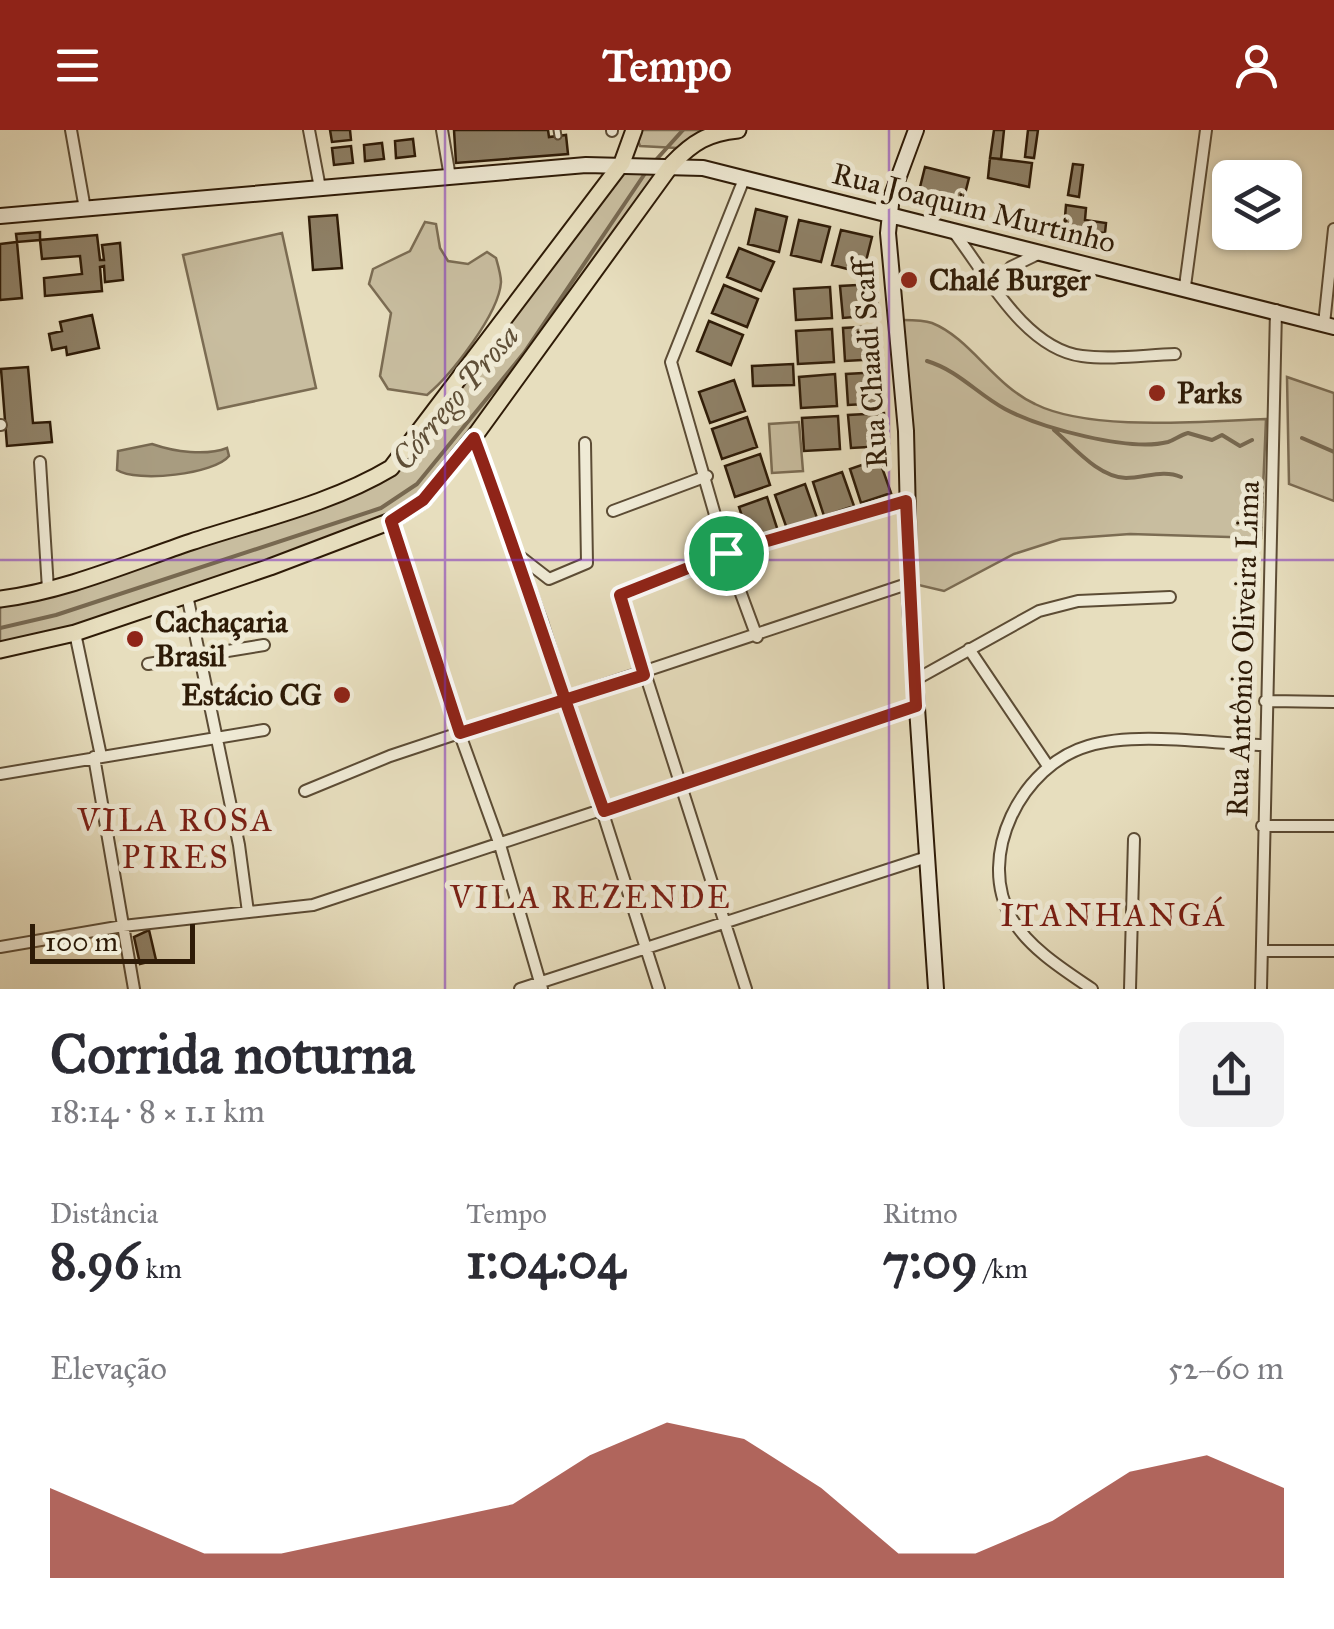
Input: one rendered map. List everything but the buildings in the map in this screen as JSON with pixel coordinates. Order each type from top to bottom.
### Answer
[{"type":"main road","points":[[0,599],[48,589],[364,484],[391,468],[625,164],[634,130]]},
{"type":"main road","points":[[0,650],[75,633],[187,595],[391,521],[423,500],[474,438],[665,165],[693,142],[715,132],[738,130]]},
{"type":"street","points":[[71,130],[85,209]]},
{"type":"street","points":[[309,130],[320,188]]},
{"type":"street","points":[[442,130],[450,177]]},
{"type":"street","name":"Rua Chaadi Scaff","points":[[916,130],[890,215],[893,320],[906,431],[916,706],[936,989]]},
{"type":"street","points":[[1185,286],[1206,130]]},
{"type":"street","name":"Rua Joaquim Murtinho","points":[[0,216],[450,177],[560,161],[665,165],[890,215],[1036,256],[1185,286],[1329,325]]},
{"type":"street","points":[[744,180],[671,362],[707,476],[726,553],[757,637]]},
{"type":"street","points":[[1329,325],[1334,229]]},
{"type":"street","points":[[956,235],[1030,328],[1062,351],[1081,356],[1175,354]]},
{"type":"street","points":[[998,290],[1011,266],[1036,256]]},
{"type":"street","name":"Rua Antônio Oliveira Lima","points":[[1261,989],[1276,310]]},
{"type":"street","points":[[474,438],[604,811],[659,989]]},
{"type":"street","points":[[517,554],[549,579],[587,563],[585,442]]},
{"type":"street","points":[[40,462],[48,589]]},
{"type":"street","points":[[613,511],[707,476]]},
{"type":"street","points":[[746,989],[723,924],[684,785],[620,595],[726,553],[906,501]]},
{"type":"street","points":[[391,521],[500,845],[541,986]]},
{"type":"street","points":[[305,791],[460,733],[644,675],[910,583]]},
{"type":"street","points":[[187,595],[239,845],[248,912]]},
{"type":"street","points":[[915,680],[1039,611],[1093,600],[1170,596]]},
{"type":"street","points":[[75,633],[134,989]]},
{"type":"street","points":[[148,664],[264,644]]},
{"type":"street","points":[[969,649],[1048,766]]},
{"type":"street","points":[[1265,700],[1334,702]]},
{"type":"street","points":[[0,947],[123,926],[313,905],[916,706]]},
{"type":"street","points":[[0,774],[264,730]]},
{"type":"street","points":[[1092,989],[1024,936],[1010,916],[1002,886],[1006,825],[1020,800],[1048,766],[1070,752],[1112,741],[1264,745]]},
{"type":"street","points":[[1262,826],[1334,826]]},
{"type":"street","points":[[1130,989],[1134,839]]},
{"type":"street","points":[[520,989],[541,986],[928,857]]},
{"type":"street","points":[[1262,951],[1334,951]]},
{"type":"shaded area","points":[[641,130],[702,130],[677,148],[640,146],[637,138]]},
{"type":"shaded area","points":[[622,163],[672,164],[438,482],[391,521],[0,650],[0,599],[48,589],[391,468]]},
{"type":"shaded area","points":[[425,222],[436,224],[440,248],[448,261],[468,264],[487,252],[496,258],[501,282],[483,327],[427,395],[388,389],[380,376],[391,313],[369,284],[373,269],[410,251]]},
{"type":"shaded area","points":[[282,233],[316,388],[218,409],[183,255]]},
{"type":"shaded area","points":[[893,320],[928,322],[946,330],[1020,396],[1058,413],[1148,423],[1266,419],[1261,538],[1130,534],[1061,539],[1014,554],[944,591],[910,583]]},
{"type":"shaded area","points":[[1287,377],[1334,393],[1334,501],[1289,484]]},
{"type":"shaded area","points":[[799,422],[803,471],[772,473],[769,424]]},
{"type":"shaded area","points":[[152,444],[190,452],[227,448],[229,456],[208,468],[175,475],[141,476],[117,470],[118,451]]},
{"type":"waterway","name":"Córrego Prosa","points":[[655,161],[683,130]]},
{"type":"waterway","name":"Córrego Prosa","points":[[0,628],[56,615],[381,508],[417,484],[524,353],[646,172]]},
{"type":"waterway","points":[[927,361],[949,370],[1005,409],[1040,424],[1085,436],[1131,444],[1168,442],[1188,433],[1212,440],[1222,435],[1240,446],[1252,440]]},
{"type":"waterway","points":[[1054,430],[1087,460],[1116,476],[1181,477]]},
{"type":"waterway","points":[[1302,438],[1334,452]]},
{"type":"place","name":"Chalé Burger","points":[[909,280]]},
{"type":"place","name":"Parks","points":[[1157,393]]},
{"type":"place","name":"Cachaçaria Brasil","points":[[135,639]]},
{"type":"place","name":"Estácio CG","points":[[342,695]]},
{"type":"district","name":"VILA ROSA PIRES","points":[[176,838]]},
{"type":"district","name":"VILA REZENDE","points":[[591,897]]},
{"type":"district","name":"ITANHANGÁ","points":[[1114,915]]},
{"type":"route","points":[[726,553],[620,595],[644,675],[563,699],[460,733],[391,521],[423,500],[474,438],[542,622],[563,699],[604,811],[916,706],[906,501],[726,553]]}]
